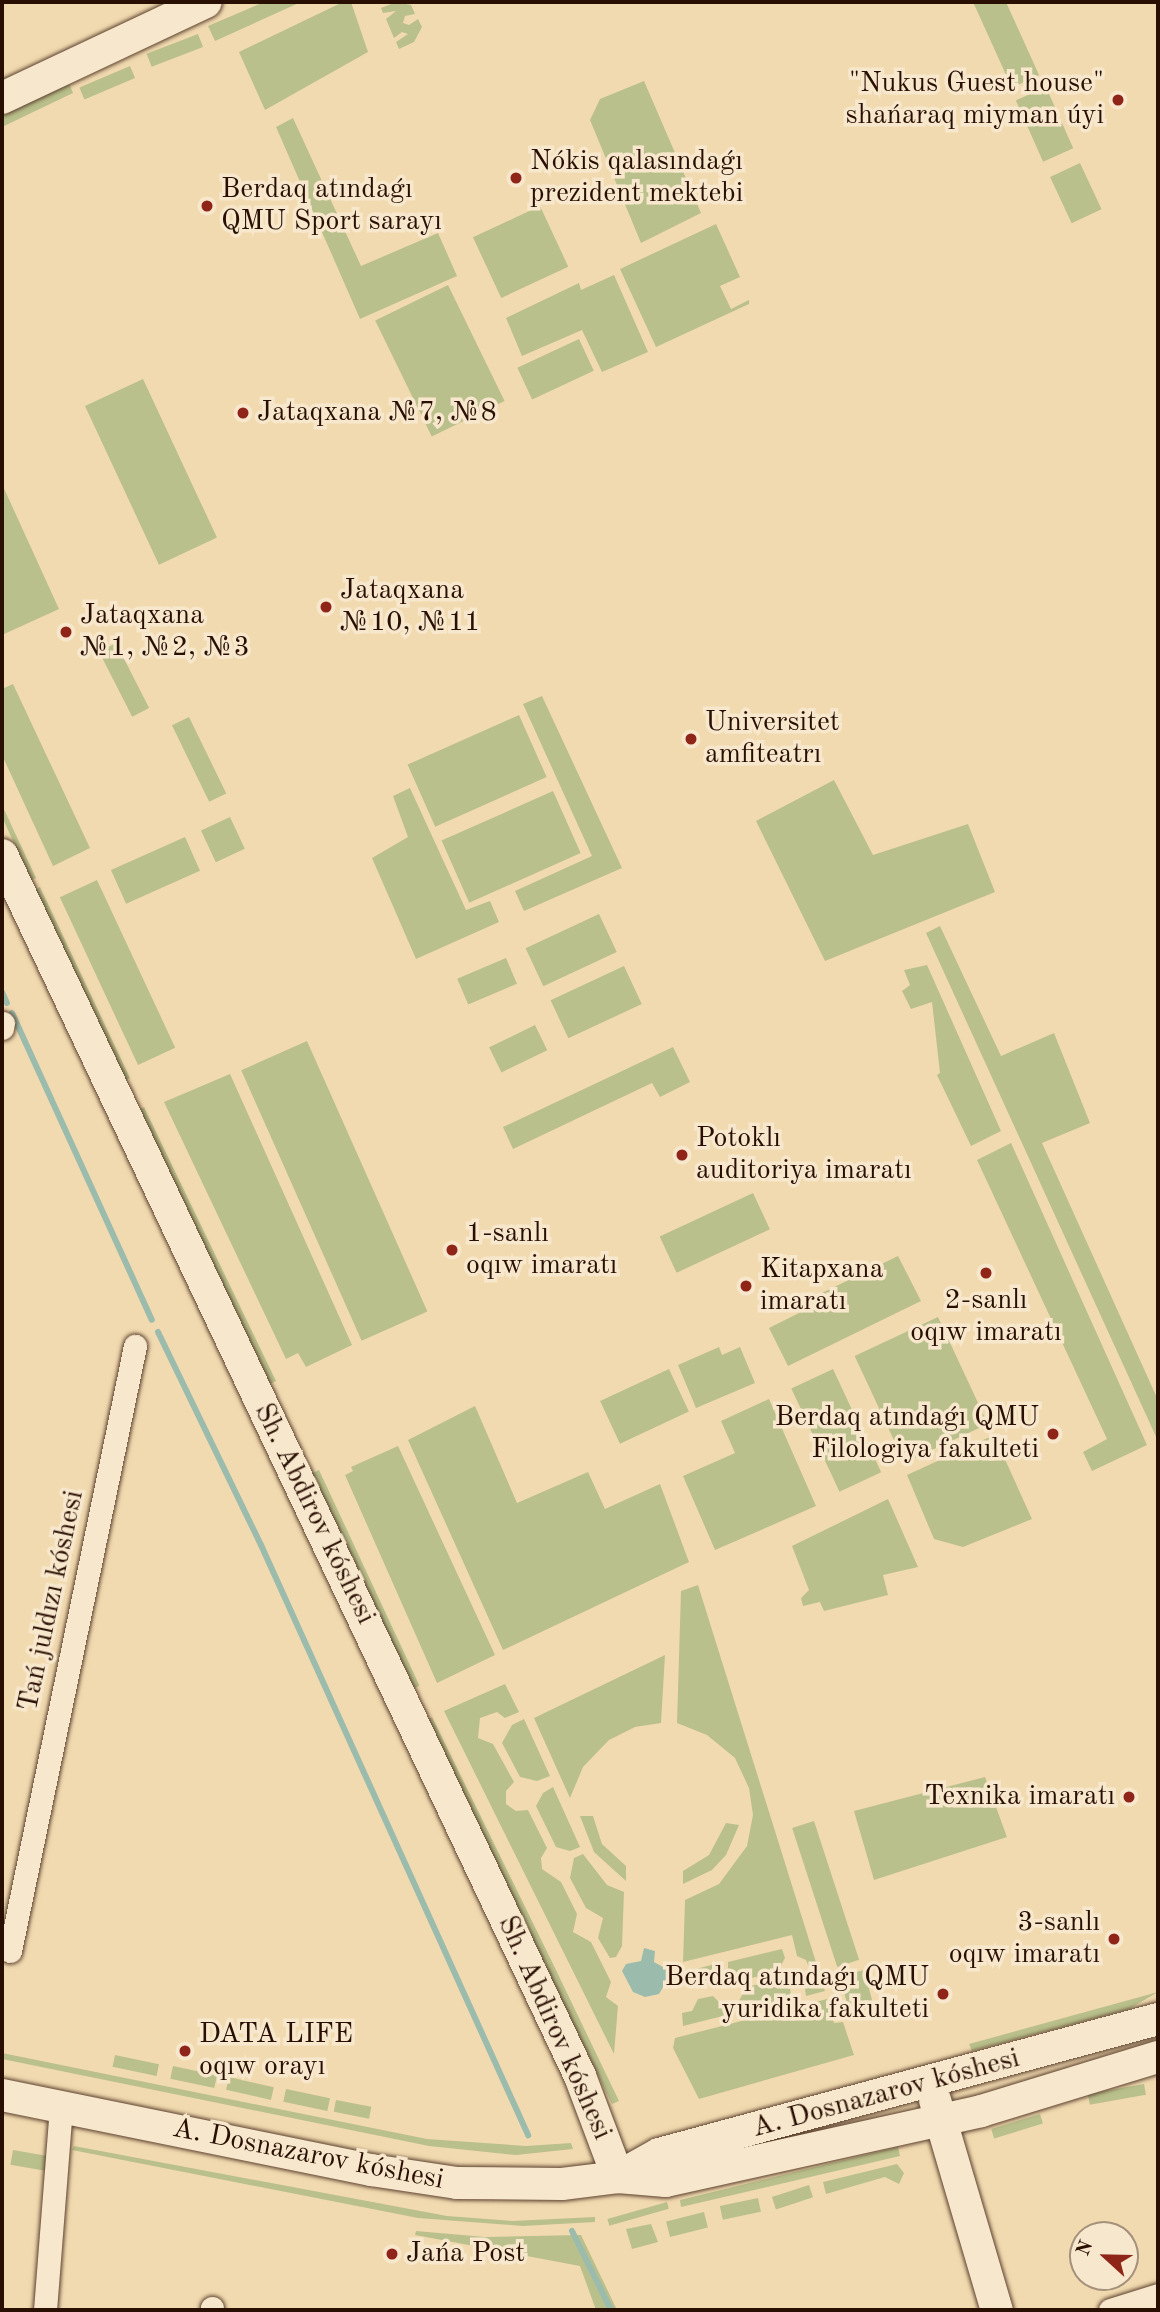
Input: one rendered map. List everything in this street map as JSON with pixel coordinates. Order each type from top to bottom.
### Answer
[{"type":"street","points":[[2,98],[206,2]]},
{"type":"street","name":"Sh. Abdirov kóshesi","points":[[2,855],[580,2076],[618,2177]]},
{"type":"street","name":"Tań juldızı kóshesi","points":[[10,1951],[135,1346]]},
{"type":"street","name":"A. Dosnazarov kóshesi","points":[[618,2177],[659,2154],[930,2084],[1158,2019]]},
{"type":"street","name":"A. Dosnazarov kóshesi","points":[[2,2095],[371,2170],[457,2183],[562,2184],[618,2177],[666,2181],[941,2121],[1158,2057]]},
{"type":"street","points":[[930,2084],[997,2310]]},
{"type":"street","points":[[45,2310],[61,2108]]},
{"type":"street","points":[[1110,2310],[1158,2295]]},
{"type":"green space","points":[[264,2],[301,2],[215,41],[208,26]]},
{"type":"green space","points":[[343,2],[351,2],[368,52],[265,110],[239,52]]},
{"type":"green space","points":[[396,2],[411,5],[415,14],[405,16],[403,23],[409,25],[418,19],[422,27],[414,42],[399,49],[396,42],[408,34],[402,32],[394,38],[386,19],[396,11],[383,13],[381,8]]},
{"type":"green space","points":[[973,2],[1006,2],[1039,75],[1012,88]]},
{"type":"green space","points":[[198,34],[203,47],[152,67],[147,54]]},
{"type":"green space","points":[[130,66],[135,78],[84,99],[79,87]]},
{"type":"green space","points":[[67,78],[73,93],[2,127],[2,110]]},
{"type":"green space","points":[[644,81],[701,213],[641,243],[590,120],[600,99]]},
{"type":"green space","points":[[1046,87],[1073,148],[1043,162],[1016,100]]},
{"type":"green space","points":[[293,118],[361,266],[438,233],[457,276],[360,319],[276,127]]},
{"type":"green space","points":[[1080,163],[1102,209],[1072,223],[1050,177]]},
{"type":"green space","points":[[540,206],[568,267],[501,298],[473,237]]},
{"type":"green space","points":[[716,224],[740,277],[720,286],[731,309],[749,300],[749,304],[656,347],[620,269]]},
{"type":"green space","points":[[614,275],[648,352],[602,372],[582,330],[522,356],[506,318],[579,283],[581,290]]},
{"type":"green space","points":[[448,285],[505,401],[432,436],[375,321]]},
{"type":"green space","points":[[579,339],[594,371],[532,399],[517,368]]},
{"type":"green space","points":[[143,379],[217,538],[159,565],[85,406]]},
{"type":"green space","points":[[2,484],[59,609],[2,635]]},
{"type":"green space","points":[[116,643],[149,708],[132,717],[99,652]]},
{"type":"green space","points":[[13,684],[90,848],[53,866],[2,755],[2,689]]},
{"type":"green space","points":[[542,696],[622,868],[524,911],[515,891],[592,856],[523,704]]},
{"type":"green space","points":[[519,715],[547,777],[435,827],[408,765]]},
{"type":"green space","points":[[189,717],[226,793],[209,802],[172,725]]},
{"type":"green space","points":[[834,780],[873,855],[968,824],[995,892],[825,961],[756,821]]},
{"type":"green space","points":[[410,788],[466,910],[490,901],[499,922],[416,959],[372,858],[408,837],[393,796]]},
{"type":"green space","points":[[553,791],[581,853],[469,903],[442,841]]},
{"type":"green space","points":[[2,805],[36,878],[31,880],[2,817]]},
{"type":"green space","points":[[230,817],[245,849],[216,862],[201,831]]},
{"type":"green space","points":[[185,837],[200,871],[126,904],[111,870]]},
{"type":"green space","points":[[97,880],[175,1048],[138,1065],[60,897]]},
{"type":"green space","points":[[40,887],[130,1078],[126,1080],[34,890]]},
{"type":"green space","points":[[599,914],[617,952],[543,986],[526,948]]},
{"type":"green space","points":[[940,926],[1001,1056],[1054,1033],[1090,1123],[1042,1143],[1158,1400],[1158,1441],[926,933]]},
{"type":"green space","points":[[506,958],[517,984],[468,1004],[457,979]]},
{"type":"green space","points":[[927,965],[1001,1131],[971,1146],[937,1075],[940,1073],[932,1002],[911,1009],[902,991],[910,985],[904,970]]},
{"type":"green space","points":[[624,966],[642,1004],[568,1038],[551,1000]]},
{"type":"green space","points":[[535,1025],[547,1050],[501,1073],[489,1047]]},
{"type":"green space","points":[[307,1041],[427,1311],[362,1341],[241,1070]]},
{"type":"green space","points":[[673,1047],[690,1082],[660,1097],[652,1083],[513,1149],[503,1127]]},
{"type":"green space","points":[[230,1074],[352,1345],[306,1367],[298,1353],[286,1359],[164,1102]]},
{"type":"green space","points":[[144,1107],[276,1381],[270,1384],[140,1109]]},
{"type":"green space","points":[[1011,1143],[1147,1445],[1092,1471],[1083,1452],[1107,1439],[977,1160]]},
{"type":"green space","points":[[753,1193],[770,1229],[677,1273],[660,1237]]},
{"type":"green space","points":[[898,1256],[921,1301],[788,1366],[769,1328],[825,1300],[822,1293]]},
{"type":"green space","points":[[938,1317],[988,1424],[904,1463],[855,1356]]},
{"type":"green space","points":[[719,1347],[722,1355],[740,1347],[755,1383],[696,1408],[678,1365]]},
{"type":"green space","points":[[669,1369],[689,1412],[620,1444],[600,1401]]},
{"type":"green space","points":[[833,1369],[881,1472],[839,1492],[791,1388]]},
{"type":"green space","points":[[769,1399],[816,1506],[715,1550],[683,1476],[735,1453],[721,1421]]},
{"type":"green space","points":[[475,1406],[517,1503],[588,1472],[605,1509],[660,1484],[689,1562],[503,1650],[408,1440]]},
{"type":"green space","points":[[994,1435],[1032,1519],[963,1547],[934,1539],[907,1475]]},
{"type":"green space","points":[[398,1446],[495,1655],[437,1683],[345,1475],[353,1471],[351,1467]]},
{"type":"green space","points":[[319,1470],[420,1686],[412,1689],[312,1473]]},
{"type":"green space","points":[[888,1499],[918,1567],[883,1575],[888,1595],[824,1611],[820,1602],[803,1606],[801,1598],[809,1590],[792,1546]]},
{"type":"green space","points":[[698,1585],[825,1991],[806,1996],[804,1982],[810,1970],[806,1960],[797,1956],[792,1935],[683,1962],[685,1900],[719,1884],[747,1846],[753,1815],[749,1788],[735,1758],[707,1735],[677,1723],[681,1591]]},
{"type":"green space","points":[[665,1655],[661,1723],[635,1727],[609,1740],[583,1767],[570,1798],[534,1718]]},
{"type":"green space","points":[[505,1684],[519,1712],[505,1718],[497,1712],[480,1718],[478,1738],[493,1744],[514,1782],[506,1791],[506,1804],[516,1811],[528,1810],[547,1848],[541,1858],[542,1869],[561,1882],[577,1914],[573,1932],[591,1942],[611,1982],[606,1997],[618,2006],[614,2054],[444,1711]]},
{"type":"green space","points":[[432,1717],[619,2101],[612,2104],[426,1721]]},
{"type":"green space","points":[[524,1719],[550,1776],[537,1781],[520,1777],[502,1743],[512,1725]]},
{"type":"green space","points":[[985,1777],[1007,1837],[874,1880],[854,1811]]},
{"type":"green space","points":[[553,1787],[580,1847],[570,1851],[556,1847],[536,1806],[543,1793]]},
{"type":"green space","points":[[580,1816],[593,1816],[602,1844],[626,1866],[626,1881],[594,1852]]},
{"type":"green space","points":[[814,1821],[859,1960],[837,1967],[792,1828]]},
{"type":"green space","points":[[726,1823],[739,1825],[726,1855],[712,1870],[683,1884],[683,1871],[709,1855]]},
{"type":"green space","points":[[583,1854],[607,1885],[624,1892],[622,1946],[616,1957],[610,1958],[598,1938],[603,1918],[586,1908],[570,1878],[574,1858]]},
{"type":"green space","points":[[782,1949],[785,1958],[778,1971],[744,1980],[728,1970],[728,1962]]},
{"type":"green space","points":[[719,1963],[722,1972],[712,1983],[695,1987],[684,1981],[688,1971]]},
{"type":"green space","points":[[864,1970],[874,2007],[850,2013],[840,1976]]},
{"type":"green space","points":[[777,1980],[790,1986],[791,1997],[740,2012],[738,2003],[746,1987]]},
{"type":"green space","points":[[1158,1992],[1129,2009],[972,2051],[969,2044]]},
{"type":"green space","points":[[713,1996],[721,2004],[730,2004],[731,2014],[683,2026],[682,2013],[692,2011],[698,1999]]},
{"type":"green space","points":[[827,1999],[834,2023],[843,2022],[854,2055],[699,2099],[673,2048],[675,2038]]},
{"type":"green space","points":[[2,2053],[427,2139],[526,2146],[571,2143],[573,2149],[516,2155],[429,2146],[2,2059]]},
{"type":"green space","points":[[115,2055],[159,2064],[157,2076],[113,2067]]},
{"type":"green space","points":[[173,2066],[217,2075],[214,2088],[170,2079]]},
{"type":"green space","points":[[229,2077],[274,2087],[271,2100],[226,2090]]},
{"type":"green space","points":[[1144,2084],[1146,2095],[1090,2105],[1088,2094]]},
{"type":"green space","points":[[286,2089],[330,2098],[327,2111],[283,2102]]},
{"type":"green space","points":[[336,2100],[371,2107],[369,2119],[334,2112]]},
{"type":"green space","points":[[1040,2114],[1043,2124],[994,2138],[991,2129]]},
{"type":"green space","points":[[74,2146],[447,2216],[512,2221],[595,2217],[595,2222],[523,2226],[418,2218],[72,2150]]},
{"type":"green space","points":[[898,2147],[900,2156],[681,2207],[680,2200]]},
{"type":"green space","points":[[13,2150],[47,2156],[45,2171],[10,2165]]},
{"type":"green space","points":[[897,2164],[904,2173],[899,2184],[885,2177],[826,2194],[823,2182]]},
{"type":"green space","points":[[809,2185],[813,2197],[776,2209],[772,2197]]},
{"type":"green space","points":[[758,2198],[761,2212],[723,2220],[720,2206]]},
{"type":"green space","points":[[667,2202],[669,2209],[609,2226],[607,2219]]},
{"type":"green space","points":[[704,2212],[708,2228],[670,2237],[666,2221]]},
{"type":"green space","points":[[651,2224],[658,2242],[632,2249],[626,2229]]},
{"type":"green space","points":[[416,2231],[485,2237],[581,2235],[617,2310],[596,2310],[580,2266],[415,2235]]},
{"type":"shaded area","points":[[644,1948],[655,1951],[654,1962],[672,1972],[659,1994],[645,1997],[633,1992],[622,1971],[626,1964],[641,1961]]},
{"type":"waterway","points":[[2,992],[7,1003]]},
{"type":"waterway","points":[[12,1013],[152,1320]]},
{"type":"waterway","points":[[158,1332],[261,1545],[528,2135]]},
{"type":"waterway","points":[[572,2231],[611,2310]]},
{"type":"place","name":"\"Nukus Guest house\" shańaraq miyman úyi","points":[[1118,100]]},
{"type":"place","name":"Nókis qalasındaǵı prezident mektebi","points":[[516,178]]},
{"type":"place","name":"Berdaq atındaǵı QMU Sport sarayı","points":[[207,206]]},
{"type":"place","name":"Jataqxana №7, №8","points":[[243,413]]},
{"type":"place","name":"Jataqxana №10, №11","points":[[326,607]]},
{"type":"place","name":"Jataqxana №1, №2, №3","points":[[66,632]]},
{"type":"place","name":"Universitet amfiteatrı","points":[[691,739]]},
{"type":"place","name":"Potoklı auditoriya imaratı","points":[[682,1155]]},
{"type":"place","name":"1-sanlı oqıw imaratı","points":[[452,1250]]},
{"type":"place","name":"2-sanlı oqıw imaratı","points":[[986,1273]]},
{"type":"place","name":"Kitapxana imaratı","points":[[746,1286]]},
{"type":"place","name":"Berdaq atındaǵı QMU Filologiya fakulteti","points":[[1053,1434]]},
{"type":"place","name":"Texnika imaratı","points":[[1129,1797]]},
{"type":"place","name":"3-sanlı oqıw imaratı","points":[[1114,1939]]},
{"type":"place","name":"Berdaq atındaǵı QMU yuridika fakulteti","points":[[943,1994]]},
{"type":"place","name":"DATA LIFE oqıw orayı","points":[[185,2051]]},
{"type":"place","name":"Jańa Post","points":[[392,2254]]}]
